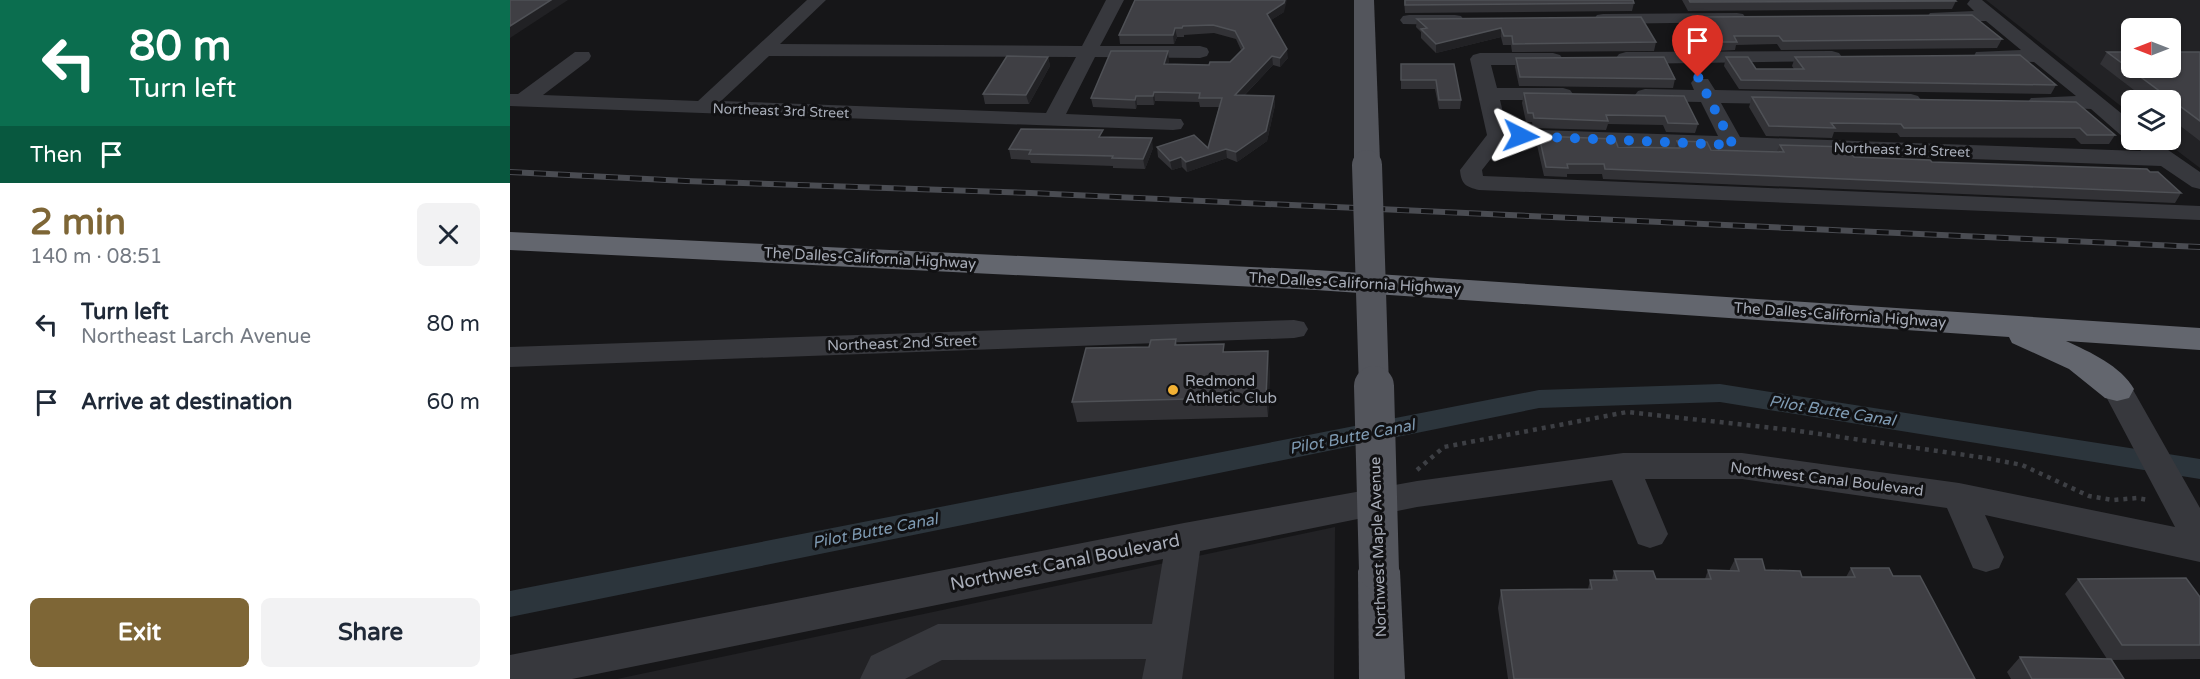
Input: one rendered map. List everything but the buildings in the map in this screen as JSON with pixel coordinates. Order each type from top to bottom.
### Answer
[{"type":"highway","name":"The Dalles-California Highway","points":[[510,221],[1319,259],[2200,318]]},
{"type":"highway","name":"The Dalles-California Highway","points":[[510,241],[1316,280],[2200,339]]},
{"type":"highway","points":[[2002,326],[2081,361],[2117,389]]},
{"type":"highway","points":[[2117,389],[2113,364],[2122,351],[2151,336]]},
{"type":"main road","name":"Northwest Maple Avenue","points":[[1364,0],[1382,679]]},
{"type":"street","points":[[703,108],[817,0]]},
{"type":"street","points":[[1052,121],[1115,0]]},
{"type":"street","points":[[1654,0],[1709,96],[1733,145]]},
{"type":"street","points":[[1971,0],[2121,124]]},
{"type":"street","points":[[1920,17],[1990,16]]},
{"type":"street","points":[[1583,19],[1757,18]]},
{"type":"street","points":[[1409,20],[1467,20]]},
{"type":"street","points":[[765,50],[1200,52]]},
{"type":"street","points":[[516,100],[582,56]]},
{"type":"street","points":[[1968,57],[2038,56]]},
{"type":"street","points":[[1606,58],[1851,57]]},
{"type":"street","points":[[1572,58],[1480,59],[1498,135],[1471,170],[1472,180],[1479,183],[2200,213]]},
{"type":"street","points":[[1487,94],[1581,95]]},
{"type":"street","points":[[1627,95],[1931,100]]},
{"type":"street","name":"Northeast 3rd Street","points":[[516,100],[1173,124]]},
{"type":"street","points":[[2013,101],[2095,103]]},
{"type":"street","name":"Northeast 3rd Street","points":[[1498,135],[2163,159]]},
{"type":"street","points":[[2152,150],[2200,182]]},
{"type":"street","name":"Northeast 2nd Street","points":[[510,357],[1294,328]]},
{"type":"street","points":[[2117,389],[2200,540]]},
{"type":"street","points":[[1623,466],[1650,534]]},
{"type":"street","name":"Northwest Canal Boulevard","points":[[510,673],[553,672],[1184,538],[1417,494],[1623,466],[1742,466],[1959,496],[2200,547]]},
{"type":"street","points":[[1959,496],[1986,557]]},
{"type":"street","points":[[1162,679],[1184,538]]},
{"type":"street","points":[[880,679],[885,669],[938,642],[1168,641]]},
{"type":"shaded area","points":[[1986,0],[2200,0],[2200,168],[2176,150],[2181,150],[2181,90],[2121,90],[2121,106]]},
{"type":"shaded area","points":[[1335,527],[1334,679],[617,679]]},
{"type":"waterway","name":"Pilot Butte Canal","points":[[510,604],[1539,399],[1720,393],[2200,469]]},
{"type":"railway","points":[[510,172],[686,181],[1031,193],[2200,247]]},
{"type":"place","name":"Redmond Athletic Club","points":[[1173,390]]},
{"type":"route","points":[[1521,136],[1733,145],[1698,77]]}]
